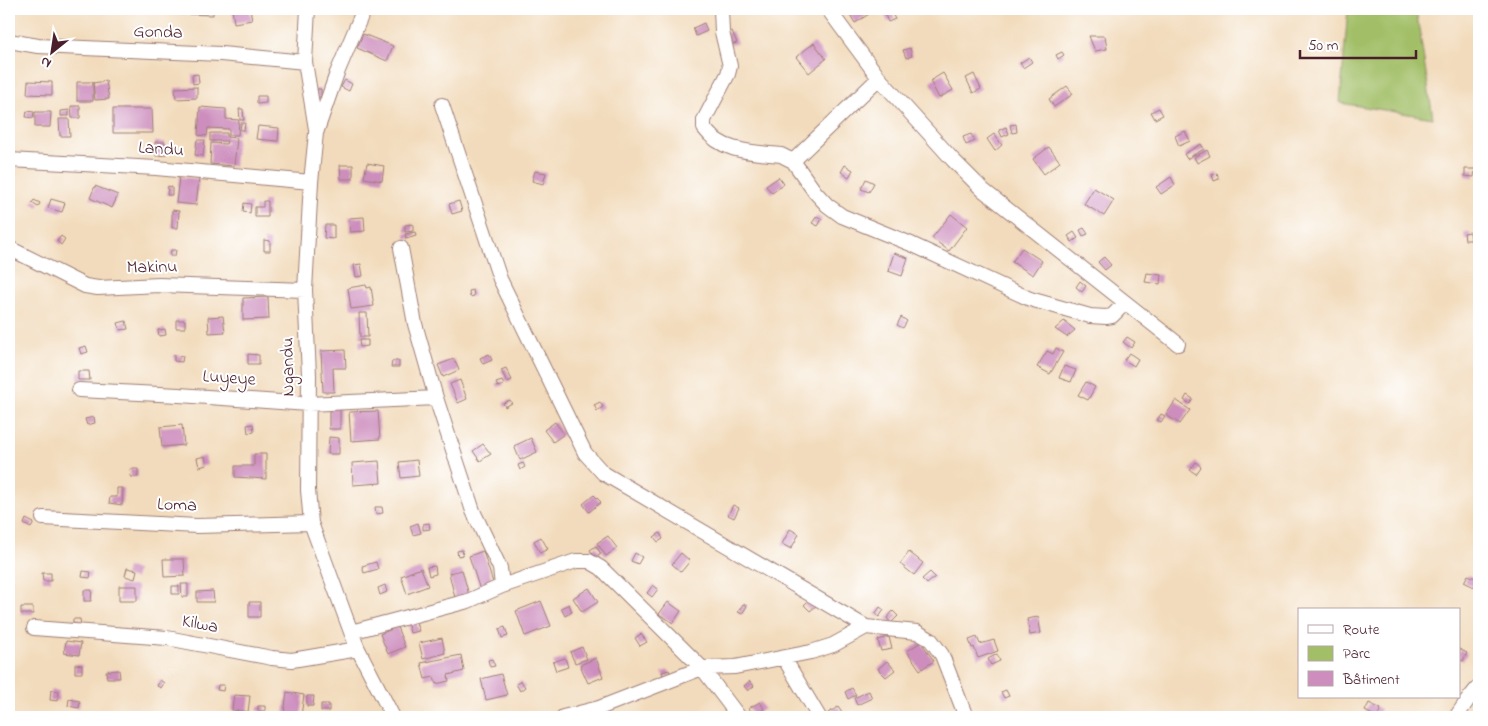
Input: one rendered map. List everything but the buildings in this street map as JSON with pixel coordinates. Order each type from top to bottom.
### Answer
[{"type":"street","points":[[308,9],[305,62],[316,133]]},
{"type":"street","name":"Ngandu","points":[[364,9],[337,72],[316,133],[311,182],[305,290],[310,375],[308,490],[311,523],[351,632],[393,717]]},
{"type":"street","points":[[721,9],[722,32],[730,66],[728,74],[704,120],[704,128],[728,148],[781,155],[793,161],[815,192],[827,205],[842,216],[964,268],[1030,299],[1090,316],[1106,317],[1112,316],[1125,303]]},
{"type":"street","points":[[828,9],[879,78],[953,160],[983,190],[1178,344]]},
{"type":"street","name":"Gonda","points":[[9,41],[38,46],[221,54],[305,62]]},
{"type":"street","points":[[793,161],[879,78]]},
{"type":"street","points":[[442,105],[500,279],[585,453],[593,463],[604,473],[866,627],[917,632],[931,640],[942,655],[966,717]]},
{"type":"street","name":"Landu","points":[[9,160],[156,168],[311,182]]},
{"type":"street","name":"Makinu","points":[[9,248],[85,286],[98,288],[160,285],[305,290]]},
{"type":"street","points":[[401,248],[415,324],[436,398],[473,511],[500,568],[502,586]]},
{"type":"street","name":"Luyeye","points":[[80,390],[179,394],[308,404],[436,398]]},
{"type":"street","name":"Loma","points":[[43,518],[197,526],[311,523]]},
{"type":"street","points":[[351,632],[468,601],[502,586],[576,561],[590,561],[601,568],[702,668],[739,717]]},
{"type":"street","points":[[563,717],[601,713],[702,668],[735,667],[784,658],[833,645],[866,627]]},
{"type":"street","name":"Kilwa","points":[[34,628],[167,638],[292,660],[358,649]]},
{"type":"street","points":[[784,658],[819,717]]},
{"type":"street","points":[[1456,717],[1479,686]]},
{"type":"green space","points":[[1348,9],[1416,9],[1433,118],[1340,103]]}]
